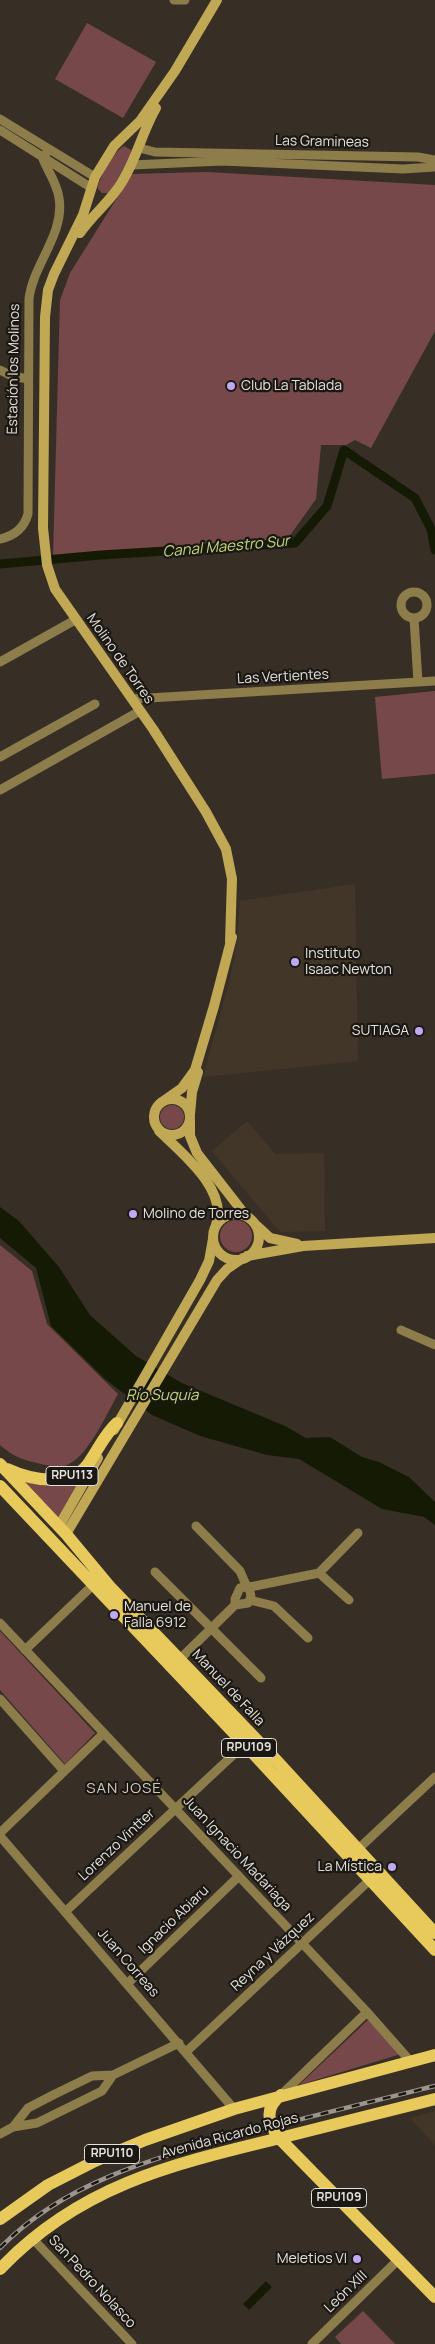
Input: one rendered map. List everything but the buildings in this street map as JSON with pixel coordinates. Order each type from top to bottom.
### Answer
[{"type":"main road","name":"Molino de Torres","points":[[68,249],[89,220],[114,194],[132,165],[144,129],[175,71],[217,0]]},
{"type":"main road","name":"Molino de Torres","points":[[162,1102],[182,1088],[192,1075],[214,1006],[230,942],[236,899],[234,860],[227,841],[216,822],[206,812],[132,699],[75,620],[52,584],[46,565],[41,497],[45,317],[48,290],[83,215],[90,187],[95,177],[116,144],[137,125],[175,71]]},
{"type":"main road","points":[[116,144],[125,141],[139,148]]},
{"type":"main road","points":[[90,187],[101,198],[108,198],[114,194]]},
{"type":"main road","name":"Molino de Torres","points":[[214,1006],[214,1016],[194,1085],[190,1136],[197,1153],[250,1220],[270,1238],[303,1246]]},
{"type":"main road","points":[[177,1100],[186,1106],[190,1118],[188,1126],[180,1133],[169,1135],[160,1131],[154,1116],[155,1110],[162,1102],[177,1100]]},
{"type":"main road","name":"RPU113","points":[[61,1532],[120,1419],[204,1273],[214,1234],[218,1211],[214,1193],[199,1173],[160,1131]]},
{"type":"main road","points":[[250,1220],[238,1214],[228,1215],[220,1221],[214,1234],[217,1249],[225,1256],[235,1259],[303,1246],[435,1238]]},
{"type":"main road","name":"RPU113","points":[[61,1532],[133,1422],[220,1275],[253,1251],[258,1241],[258,1233],[250,1220]]},
{"type":"main road","name":"RPU113","points":[[1,1469],[36,1478],[59,1479],[74,1476],[84,1468],[108,1431],[120,1419]]},
{"type":"main road","name":"Manuel de Falla","points":[[1,1469],[180,1659],[249,1740]]},
{"type":"main road","name":"Manuel de Falla","points":[[0,1486],[90,1582],[249,1740],[354,1853],[435,1950]]},
{"type":"main road","points":[[61,1532],[90,1582]]},
{"type":"main road","name":"Manuel de Falla","points":[[374,1876],[435,1933]]},
{"type":"main road","name":"Avenida Ricardo Rojas","points":[[2,2213],[48,2185],[95,2161],[145,2140],[281,2095],[435,2055]]},
{"type":"main road","name":"RPU109","points":[[281,2095],[271,2105],[269,2112],[272,2127],[279,2138],[435,2297]]},
{"type":"main road","name":"Avenida Ricardo Rojas","points":[[0,2269],[33,2239],[80,2206],[108,2190],[138,2177],[202,2157],[435,2099]]},
{"type":"street","points":[[174,0],[185,0]]},
{"type":"street","points":[[0,119],[95,177]]},
{"type":"street","points":[[0,130],[90,187]]},
{"type":"street","points":[[139,148],[192,157],[208,157]]},
{"type":"street","points":[[43,159],[48,150]]},
{"type":"street","points":[[132,165],[192,157]]},
{"type":"street","name":"Las Gramineas","points":[[208,157],[418,158],[435,160]]},
{"type":"street","name":"Las Gramineas","points":[[208,157],[404,170],[435,168]]},
{"type":"street","name":"Estación los Molinos","points":[[0,539],[14,534],[21,528],[28,514],[30,292],[60,215],[57,188],[43,159]]},
{"type":"street","points":[[0,370],[12,376],[28,379]]},
{"type":"street","points":[[414,618],[418,682]]},
{"type":"street","points":[[0,662],[75,620]]},
{"type":"street","name":"Las Vertientes","points":[[132,699],[435,681]]},
{"type":"street","points":[[0,757],[95,704]]},
{"type":"street","points":[[0,790],[140,711]]},
{"type":"street","points":[[401,1330],[435,1345]]},
{"type":"street","points":[[196,1526],[240,1571],[248,1586],[250,1600]]},
{"type":"street","points":[[180,1659],[235,1604],[240,1588],[320,1573],[358,1533]]},
{"type":"street","points":[[155,1572],[260,1678]]},
{"type":"street","points":[[320,1573],[349,1600]]},
{"type":"street","points":[[25,1650],[90,1582]]},
{"type":"street","points":[[235,1604],[246,1604],[250,1600]]},
{"type":"street","points":[[250,1600],[274,1606],[308,1638]]},
{"type":"street","name":"Juan Ignacio Madariaga","points":[[0,1624],[368,2012],[411,2062]]},
{"type":"street","points":[[0,1699],[64,1771]]},
{"type":"street","points":[[0,1834],[103,1734]]},
{"type":"street","name":"Lorenzo Vintter","points":[[66,1912],[249,1740]]},
{"type":"street","points":[[354,1853],[435,1777]]},
{"type":"street","name":"Juan Correas","points":[[0,1834],[234,2109]]},
{"type":"street","name":"Ignacio Abiaru","points":[[127,1984],[239,1876]]},
{"type":"street","name":"Reyna y Vázquez","points":[[186,2052],[374,1876]]},
{"type":"street","points":[[281,2095],[368,2012]]},
{"type":"street","points":[[13,2127],[28,2108],[92,2076],[113,2075],[179,2043]]},
{"type":"street","points":[[0,2134],[13,2127],[37,2123],[102,2091],[113,2075]]},
{"type":"street","name":"San Pedro Nolasco","points":[[33,2239],[132,2344]]},
{"type":"street","name":"León XIII","points":[[312,2344],[399,2259]]},
{"type":"shaded area","points":[[87,23],[156,62],[123,118],[55,79]]},
{"type":"shaded area","points":[[124,146],[131,150],[132,157],[109,193],[102,193],[98,189],[104,172],[112,159]]},
{"type":"shaded area","name":"Club La Tablada","points":[[207,172],[435,185],[435,331],[371,448],[355,440],[346,445],[321,445],[316,499],[286,541],[179,550],[53,557],[60,300],[70,273],[132,174]]},
{"type":"shaded area","points":[[435,691],[435,774],[382,779],[375,697]]},
{"type":"shaded area","name":"Instituto Isaac Newton","points":[[355,884],[358,1061],[203,1077],[229,983],[237,942],[240,901]]},
{"type":"shaded area","points":[[172,1105],[180,1109],[184,1117],[180,1125],[172,1129],[164,1125],[160,1117],[164,1109]]},
{"type":"shaded area","points":[[247,1121],[275,1154],[324,1153],[325,1231],[280,1232],[212,1151]]},
{"type":"shaded area","points":[[236,1220],[248,1224],[252,1236],[248,1248],[236,1252],[224,1248],[220,1236],[224,1224]]},
{"type":"shaded area","points":[[0,1245],[32,1271],[47,1324],[118,1394],[103,1423],[89,1444],[75,1460],[67,1465],[60,1467],[26,1460],[0,1445]]},
{"type":"shaded area","points":[[84,1477],[59,1519],[20,1479],[60,1484],[76,1481]]},
{"type":"shaded area","points":[[0,1631],[95,1733],[65,1764],[0,1690]]},
{"type":"shaded area","points":[[369,2019],[401,2054],[299,2085]]},
{"type":"shaded area","points":[[435,2111],[435,2145],[410,2118]]},
{"type":"shaded area","points":[[363,2311],[395,2344],[341,2344],[335,2337]]},
{"type":"water","name":"Río Suquía","points":[[0,1207],[19,1221],[59,1267],[90,1315],[136,1356],[182,1383],[285,1426],[306,1438],[330,1437],[362,1457],[379,1462],[409,1477],[435,1502],[435,1525],[424,1517],[382,1509],[299,1459],[267,1455],[200,1436],[152,1415],[105,1379],[51,1326],[36,1268],[0,1238]]},
{"type":"water","points":[[266,2281],[272,2287],[249,2310],[243,2304]]},
{"type":"waterway","name":"Canal Maestro Sur","points":[[0,564],[101,555],[295,543],[327,506],[344,450],[415,498],[431,529],[435,550]]},
{"type":"railway","points":[[0,2248],[26,2224],[55,2204],[85,2187],[117,2173],[217,2141],[435,2086]]},
{"type":"place","name":"Club La Tablada","points":[[231,386]]},
{"type":"place","name":"Instituto Isaac Newton","points":[[295,962]]},
{"type":"place","name":"SUTIAGA","points":[[419,1031]]},
{"type":"place","name":"Molino de Torres","points":[[133,1214]]},
{"type":"place","name":"Manuel de Falla 6912","points":[[114,1615]]},
{"type":"place","name":"La Mística","points":[[392,1867]]},
{"type":"place","name":"Meletios VI","points":[[357,2259]]},
{"type":"district","name":"SAN JOSÉ","points":[[124,1789]]}]
